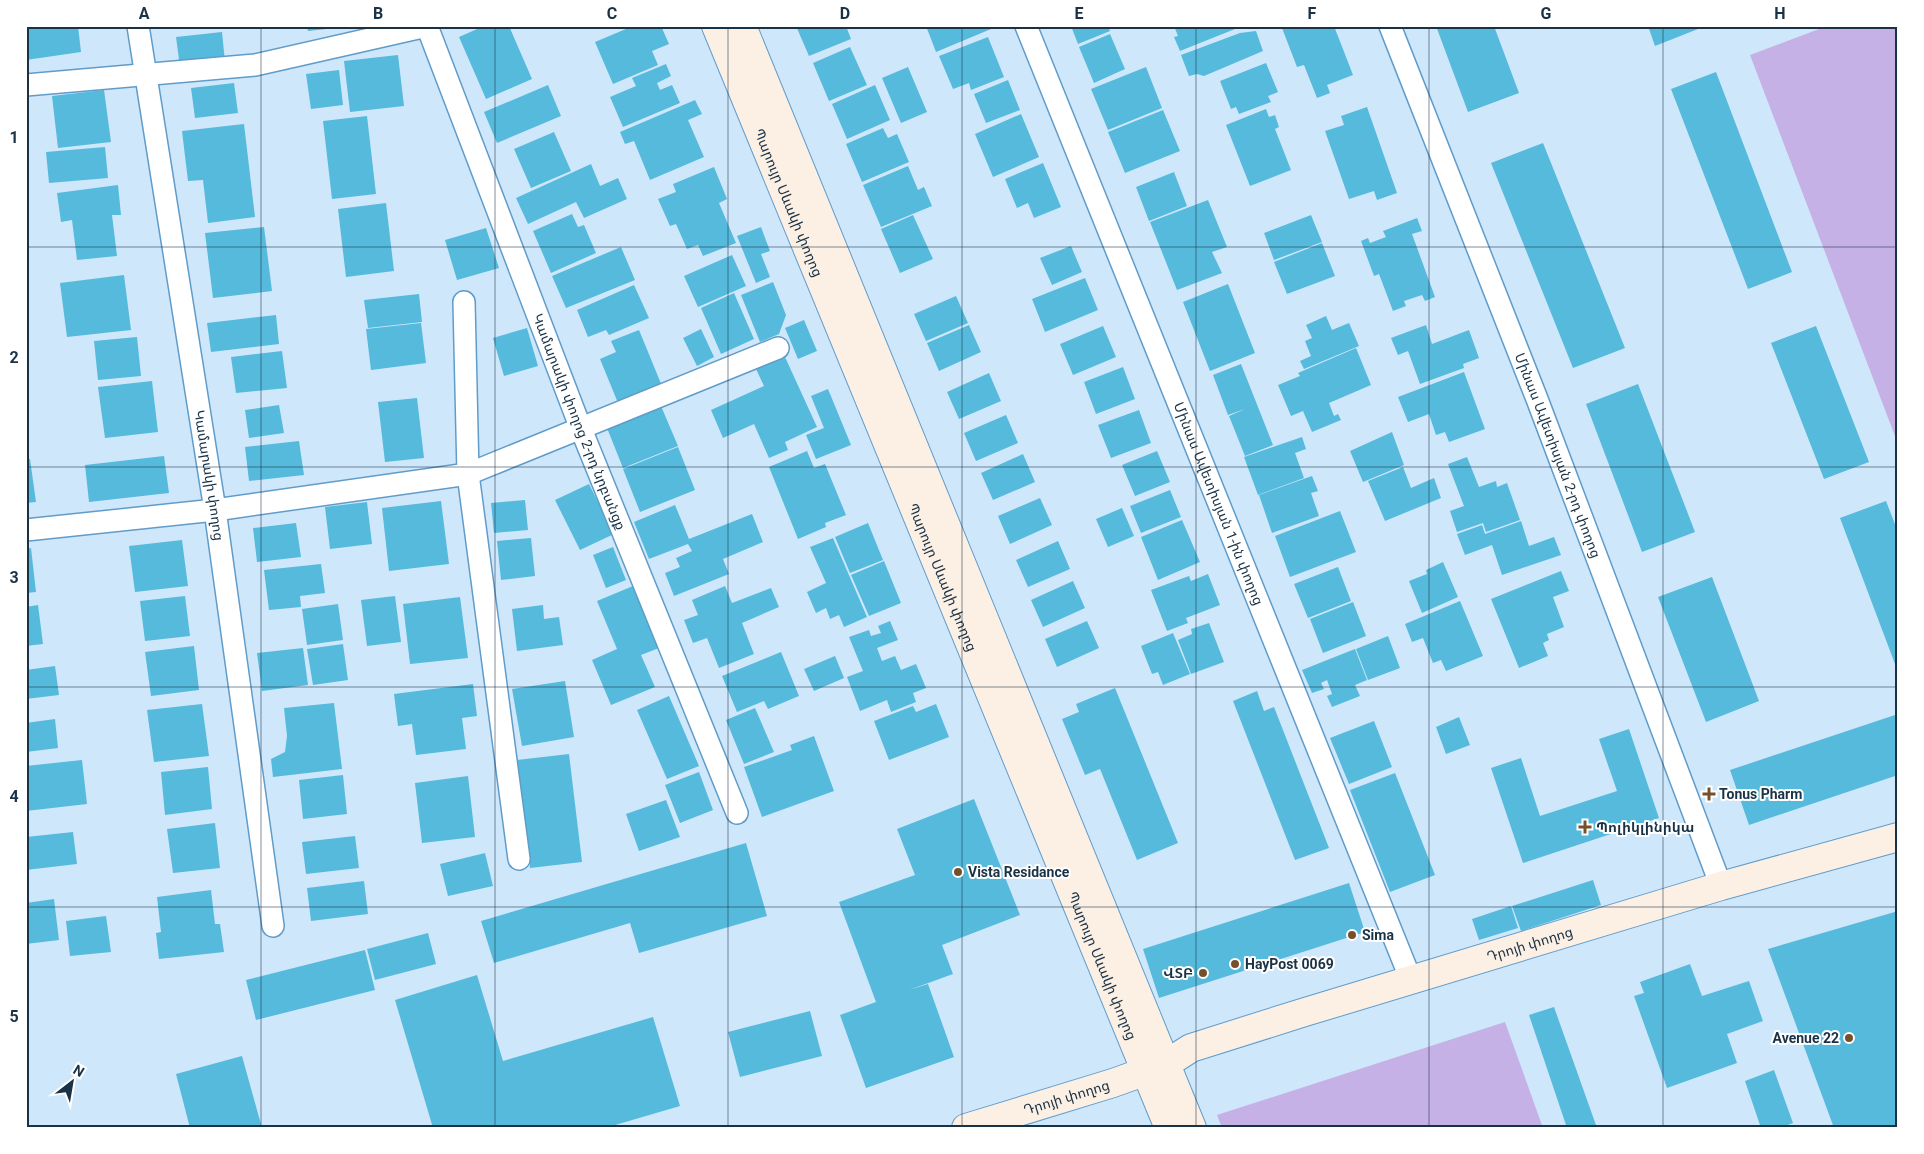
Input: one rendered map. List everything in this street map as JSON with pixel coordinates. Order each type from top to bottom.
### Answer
[{"type":"street","name":"Կամարակի փողոց","points":[[138,26],[215,510],[273,926]]},
{"type":"street","points":[[26,85],[254,65],[427,26]]},
{"type":"street","name":"Կամարակի փողոց 2-րդ նրբանցք","points":[[427,26],[581,429],[737,813]]},
{"type":"street","name":"Պարույր Սևակի փողոց","points":[[716,26],[1156,1068],[1192,1128]]},
{"type":"street","name":"Պարույր Սևակի փողոց","points":[[742,26],[1156,1068],[1169,1128]]},
{"type":"street","name":"Մինաս Ավետիսյան 1-ին փողոց","points":[[1026,26],[1411,980]]},
{"type":"street","name":"Մինաս Ավետիսյան 2-րդ փողոց","points":[[1390,26],[1537,399],[1721,886]]},
{"type":"street","points":[[464,302],[468,474],[519,859]]},
{"type":"street","points":[[26,530],[215,510],[468,474],[778,348]]},
{"type":"street","name":"Դրոյի փողոց","points":[[1156,1068],[1190,1048],[1721,886],[1898,837]]},
{"type":"street","name":"Դրոյի փողոց","points":[[966,1128],[1156,1068],[1195,1063],[1414,992],[1726,897],[1898,852]]},
{"type":"shaded area","points":[[1827,26],[1898,26],[1898,444],[1750,55]]},
{"type":"shaded area","points":[[1505,1022],[1543,1128],[1222,1128],[1217,1115]]},
{"type":"building","points":[[26,26],[78,26],[81,52],[26,60]]},
{"type":"building","points":[[307,26],[334,26],[335,28],[308,31]]},
{"type":"building","points":[[484,26],[509,26],[532,79],[486,99],[459,37]]},
{"type":"building","points":[[633,26],[661,26],[669,44],[652,51],[658,65],[613,84],[595,42]]},
{"type":"building","points":[[796,26],[846,26],[851,39],[809,56]]},
{"type":"building","points":[[926,26],[990,26],[991,29],[936,52]]},
{"type":"building","points":[[1071,26],[1108,26],[1110,31],[1078,44]]},
{"type":"building","points":[[1174,26],[1234,26],[1235,29],[1180,51],[1174,37],[1178,36]]},
{"type":"building","points":[[1287,26],[1334,26],[1353,75],[1327,85],[1330,93],[1317,98],[1304,65],[1297,67],[1282,28]]},
{"type":"building","points":[[1436,26],[1494,26],[1519,93],[1468,112]]},
{"type":"building","points":[[1648,26],[1697,26],[1698,29],[1655,46]]},
{"type":"building","points":[[1256,31],[1263,51],[1204,76],[1197,74],[1189,76],[1181,55],[1240,33]]},
{"type":"building","points":[[222,32],[225,62],[180,67],[176,37]]},
{"type":"building","points":[[1110,34],[1125,69],[1094,83],[1079,47]]},
{"type":"building","points":[[988,37],[1004,77],[971,90],[969,83],[953,89],[939,56]]},
{"type":"building","points":[[850,47],[867,85],[829,101],[813,63]]},
{"type":"building","points":[[398,55],[404,106],[350,112],[344,61]]},
{"type":"building","points":[[1266,63],[1278,92],[1268,96],[1271,102],[1239,114],[1236,107],[1231,109],[1220,81]]},
{"type":"building","points":[[666,64],[671,76],[657,83],[660,90],[672,85],[680,103],[623,127],[610,97],[636,86],[632,78]]},
{"type":"building","points":[[908,67],[927,112],[901,123],[882,78]]},
{"type":"building","points":[[1146,67],[1162,108],[1108,130],[1091,89]]},
{"type":"building","points":[[339,70],[343,105],[311,109],[306,74]]},
{"type":"building","points":[[1716,72],[1792,272],[1748,289],[1671,89]]},
{"type":"building","points":[[1008,80],[1020,110],[986,123],[974,94]]},
{"type":"building","points":[[234,83],[238,113],[195,118],[191,88]]},
{"type":"building","points":[[548,85],[561,116],[497,143],[484,112]]},
{"type":"building","points":[[875,85],[890,120],[847,139],[832,104]]},
{"type":"building","points":[[104,90],[111,142],[58,148],[52,96]]},
{"type":"building","points":[[695,100],[702,114],[688,120],[704,157],[650,180],[634,141],[625,144],[620,132]]},
{"type":"building","points":[[1367,107],[1397,193],[1377,200],[1374,191],[1349,199],[1325,131],[1344,125],[1341,116]]},
{"type":"building","points":[[1266,109],[1269,117],[1275,115],[1279,127],[1275,129],[1291,170],[1250,186],[1226,125]]},
{"type":"building","points":[[1163,110],[1180,151],[1125,173],[1108,132]]},
{"type":"building","points":[[1021,114],[1039,157],[993,177],[975,134]]},
{"type":"building","points":[[367,116],[376,194],[332,199],[323,121]]},
{"type":"building","points":[[244,124],[255,217],[208,223],[203,180],[188,181],[182,131]]},
{"type":"building","points":[[883,128],[888,138],[897,134],[909,162],[862,182],[846,144]]},
{"type":"building","points":[[554,132],[571,171],[531,188],[514,149]]},
{"type":"building","points":[[1543,143],[1625,348],[1573,368],[1491,163]]},
{"type":"building","points":[[105,147],[108,178],[49,183],[46,152]]},
{"type":"building","points":[[1043,163],[1061,207],[1034,218],[1028,203],[1017,208],[1005,179]]},
{"type":"building","points":[[591,164],[600,186],[618,178],[627,199],[584,218],[576,202],[528,224],[516,198]]},
{"type":"building","points":[[908,166],[918,190],[924,187],[932,206],[881,227],[863,185]]},
{"type":"building","points":[[714,167],[727,199],[719,203],[736,243],[703,256],[698,245],[687,249],[676,224],[670,226],[658,199],[676,192],[673,184]]},
{"type":"building","points":[[1174,172],[1187,206],[1149,221],[1136,187]]},
{"type":"building","points":[[118,185],[121,215],[112,215],[117,256],[77,260],[72,220],[61,222],[57,193]]},
{"type":"building","points":[[1208,200],[1227,247],[1212,252],[1222,273],[1177,290],[1150,222]]},
{"type":"building","points":[[386,203],[394,271],[346,277],[338,209]]},
{"type":"building","points":[[572,214],[578,227],[584,225],[596,253],[551,273],[533,231]]},
{"type":"building","points":[[913,215],[933,259],[900,273],[881,229]]},
{"type":"building","points":[[1311,215],[1322,242],[1274,260],[1264,233]]},
{"type":"building","points":[[1417,218],[1422,231],[1412,234],[1435,297],[1425,301],[1422,295],[1404,301],[1406,306],[1393,311],[1379,274],[1374,276],[1361,241],[1368,238],[1370,243],[1386,237],[1383,231]]},
{"type":"building","points":[[264,227],[272,291],[213,298],[205,233]]},
{"type":"building","points":[[761,227],[770,251],[761,254],[770,277],[756,283],[737,236]]},
{"type":"building","points":[[486,228],[499,268],[457,280],[445,240]]},
{"type":"building","points":[[1322,243],[1335,276],[1287,294],[1274,262]]},
{"type":"building","points":[[1071,246],[1082,272],[1052,285],[1040,258]]},
{"type":"building","points":[[621,247],[635,280],[566,308],[552,276]]},
{"type":"building","points":[[732,255],[746,286],[698,307],[684,276]]},
{"type":"building","points":[[124,275],[131,330],[67,337],[60,283]]},
{"type":"building","points":[[1085,278],[1098,310],[1045,332],[1032,299]]},
{"type":"building","points":[[773,282],[786,315],[779,334],[760,342],[741,295]]},
{"type":"building","points":[[1228,284],[1255,353],[1210,371],[1183,302]]},
{"type":"building","points":[[634,285],[649,318],[609,335],[606,330],[588,337],[577,310]]},
{"type":"building","points":[[734,293],[754,339],[721,354],[701,308]]},
{"type":"building","points":[[419,294],[422,322],[368,328],[364,300]]},
{"type":"building","points":[[956,296],[968,323],[926,341],[914,314]]},
{"type":"building","points":[[276,315],[279,344],[211,352],[207,323]]},
{"type":"building","points":[[1326,316],[1332,330],[1349,323],[1359,346],[1304,369],[1300,361],[1311,356],[1305,341],[1312,338],[1306,325]]},
{"type":"building","points":[[804,320],[817,351],[798,359],[785,328]]},
{"type":"building","points":[[421,323],[426,363],[371,370],[366,329]]},
{"type":"building","points":[[969,325],[981,352],[939,371],[927,343]]},
{"type":"building","points":[[1426,325],[1432,344],[1469,330],[1479,358],[1463,364],[1464,368],[1420,384],[1408,351],[1398,355],[1391,338]]},
{"type":"building","points":[[1103,326],[1116,357],[1073,375],[1060,344]]},
{"type":"building","points":[[1816,326],[1869,462],[1824,479],[1771,343]]},
{"type":"building","points":[[527,328],[538,366],[504,376],[493,338]]},
{"type":"building","points":[[701,329],[714,357],[697,366],[683,338]]},
{"type":"building","points":[[639,330],[662,386],[618,403],[600,359],[616,352],[611,341]]},
{"type":"building","points":[[137,337],[141,376],[98,380],[94,341]]},
{"type":"building","points":[[1356,348],[1371,385],[1329,403],[1334,416],[1338,414],[1341,420],[1312,432],[1303,411],[1291,416],[1278,385],[1300,376],[1298,373]]},
{"type":"building","points":[[282,351],[287,388],[236,393],[231,357]]},
{"type":"building","points":[[785,357],[817,427],[785,442],[788,450],[769,458],[754,424],[723,438],[711,410],[764,386],[756,369]]},
{"type":"building","points":[[1241,364],[1273,445],[1245,456],[1229,416],[1245,409],[1228,415],[1213,375]]},
{"type":"building","points":[[1123,367],[1135,399],[1096,414],[1084,382]]},
{"type":"building","points":[[1464,372],[1485,429],[1449,442],[1445,432],[1436,435],[1429,414],[1408,422],[1398,397]]},
{"type":"building","points":[[989,373],[1001,401],[959,419],[947,392]]},
{"type":"building","points":[[152,381],[158,432],[105,438],[98,387]]},
{"type":"building","points":[[1638,384],[1695,532],[1642,552],[1586,404]]},
{"type":"building","points":[[828,389],[851,445],[816,459],[806,435],[824,428],[811,396]]},
{"type":"building","points":[[417,398],[424,458],[385,462],[378,402]]},
{"type":"building","points":[[279,405],[284,433],[249,438],[245,410]]},
{"type":"building","points":[[661,406],[678,446],[623,468],[607,428]]},
{"type":"building","points":[[1139,410],[1151,443],[1111,458],[1098,425]]},
{"type":"building","points":[[1006,415],[1018,443],[976,461],[964,433]]},
{"type":"building","points":[[1392,432],[1404,465],[1363,482],[1350,451]]},
{"type":"building","points":[[1302,437],[1306,449],[1295,453],[1304,478],[1258,495],[1244,457]]},
{"type":"building","points":[[299,441],[304,475],[249,481],[245,447]]},
{"type":"building","points":[[678,447],[695,490],[640,512],[623,469]]},
{"type":"building","points":[[807,451],[814,468],[825,464],[846,515],[825,523],[826,527],[798,539],[769,467]]},
{"type":"building","points":[[1157,451],[1170,482],[1135,496],[1122,465]]},
{"type":"building","points":[[1023,454],[1035,482],[993,500],[981,473]]},
{"type":"building","points":[[164,456],[169,493],[89,502],[85,465]]},
{"type":"building","points":[[1467,457],[1479,487],[1496,481],[1497,487],[1507,483],[1520,520],[1486,532],[1483,523],[1457,532],[1450,511],[1464,506],[1448,464]]},
{"type":"building","points":[[26,459],[30,459],[36,502],[26,503]]},
{"type":"building","points":[[1403,467],[1411,488],[1434,478],[1441,498],[1385,521],[1368,481]]},
{"type":"building","points":[[1312,476],[1318,491],[1311,493],[1319,516],[1272,533],[1259,495]]},
{"type":"building","points":[[589,484],[614,534],[580,550],[555,500]]},
{"type":"building","points":[[1170,490],[1181,517],[1141,533],[1130,506]]},
{"type":"building","points":[[1040,498],[1052,525],[1010,544],[998,516]]},
{"type":"building","points":[[525,500],[528,530],[494,533],[491,503]]},
{"type":"building","points":[[441,501],[449,564],[389,571],[382,508]]},
{"type":"building","points":[[1886,501],[1898,532],[1898,672],[1840,518]]},
{"type":"building","points":[[367,502],[372,544],[330,549],[325,507]]},
{"type":"building","points":[[675,505],[689,539],[752,514],[763,542],[723,559],[729,574],[674,596],[665,573],[680,567],[676,558],[692,551],[688,544],[649,559],[634,522]]},
{"type":"building","points":[[1122,508],[1134,536],[1108,547],[1096,519]]},
{"type":"building","points":[[1340,511],[1356,552],[1290,577],[1275,536]]},
{"type":"building","points":[[1182,520],[1200,562],[1158,580],[1141,537]]},
{"type":"building","points":[[1521,521],[1529,546],[1554,537],[1561,555],[1502,575],[1492,545],[1465,555],[1457,534],[1482,525],[1485,534]]},
{"type":"building","points":[[296,523],[301,557],[257,562],[253,528]]},
{"type":"building","points":[[868,523],[883,560],[850,573],[835,537]]},
{"type":"building","points":[[531,538],[535,576],[501,580],[497,541]]},
{"type":"building","points":[[833,538],[867,617],[844,627],[839,615],[830,619],[826,608],[816,613],[807,592],[826,583],[810,547]]},
{"type":"building","points":[[182,540],[188,586],[135,592],[129,546]]},
{"type":"building","points":[[1058,541],[1070,569],[1028,587],[1016,560]]},
{"type":"building","points":[[613,547],[626,580],[606,588],[593,555]]},
{"type":"building","points":[[31,548],[36,592],[26,593],[26,549]]},
{"type":"building","points":[[884,561],[901,603],[869,616],[851,575]]},
{"type":"building","points":[[1443,562],[1458,597],[1422,613],[1409,581],[1427,574],[1426,570]]},
{"type":"building","points":[[321,564],[325,593],[300,596],[301,607],[269,610],[264,570]]},
{"type":"building","points":[[1338,567],[1351,601],[1308,618],[1294,584]]},
{"type":"building","points":[[1561,571],[1569,591],[1553,597],[1564,627],[1547,634],[1549,640],[1543,643],[1548,656],[1519,668],[1491,599]]},
{"type":"building","points":[[1208,574],[1220,605],[1186,618],[1188,623],[1167,631],[1151,590],[1189,576],[1191,581]]},
{"type":"building","points":[[1712,577],[1759,701],[1706,722],[1658,597]]},
{"type":"building","points":[[1073,581],[1085,608],[1043,627],[1031,600]]},
{"type":"building","points":[[633,586],[659,648],[641,655],[655,687],[611,705],[592,660],[617,649],[597,601]]},
{"type":"building","points":[[725,586],[732,603],[771,588],[779,607],[742,623],[754,654],[719,668],[707,638],[693,643],[684,620],[698,615],[692,600]]},
{"type":"building","points":[[185,596],[190,636],[145,641],[140,601]]},
{"type":"building","points":[[395,596],[401,642],[367,646],[361,600]]},
{"type":"building","points":[[460,597],[468,658],[410,664],[403,604]]},
{"type":"building","points":[[1460,601],[1483,656],[1446,671],[1441,660],[1433,663],[1423,638],[1412,642],[1405,624]]},
{"type":"building","points":[[1353,602],[1366,636],[1323,653],[1310,619]]},
{"type":"building","points":[[338,604],[343,640],[307,645],[302,609]]},
{"type":"building","points":[[38,605],[43,644],[26,646],[26,607]]},
{"type":"building","points":[[543,605],[544,619],[559,617],[563,645],[517,651],[512,609]]},
{"type":"building","points":[[890,621],[898,640],[877,648],[882,661],[895,656],[901,670],[916,664],[926,688],[913,693],[916,702],[891,712],[887,700],[860,711],[847,677],[863,671],[849,637],[869,630],[871,636],[881,633],[878,626]]},
{"type":"building","points":[[1087,621],[1099,648],[1057,667],[1045,639]]},
{"type":"building","points":[[1209,623],[1224,662],[1191,674],[1178,640],[1192,634],[1191,629]]},
{"type":"building","points":[[1173,633],[1190,674],[1163,685],[1158,672],[1152,674],[1141,646]]},
{"type":"building","points":[[1388,636],[1400,668],[1368,680],[1356,649]]},
{"type":"building","points":[[343,644],[348,680],[313,685],[307,649]]},
{"type":"building","points":[[194,646],[199,690],[151,696],[145,652]]},
{"type":"building","points":[[303,648],[308,685],[262,691],[257,653]]},
{"type":"building","points":[[1355,649],[1367,680],[1355,685],[1360,696],[1332,707],[1327,696],[1332,694],[1327,680],[1321,683],[1324,689],[1312,693],[1302,670]]},
{"type":"building","points":[[781,652],[799,696],[768,709],[764,701],[737,712],[722,676]]},
{"type":"building","points":[[835,656],[844,678],[814,691],[804,669]]},
{"type":"building","points":[[55,666],[59,695],[26,699],[26,670]]},
{"type":"building","points":[[565,681],[574,737],[522,746],[512,689]]},
{"type":"building","points":[[473,684],[477,716],[462,718],[466,749],[416,755],[412,724],[398,726],[394,694]]},
{"type":"building","points":[[1115,688],[1178,843],[1137,860],[1100,769],[1085,775],[1062,719],[1079,712],[1076,704]]},
{"type":"building","points":[[1257,691],[1264,711],[1274,707],[1329,848],[1295,860],[1233,701]]},
{"type":"building","points":[[669,696],[699,766],[667,779],[637,710]]},
{"type":"building","points":[[334,703],[342,769],[273,777],[271,759],[285,752],[287,736],[284,708]]},
{"type":"building","points":[[202,704],[209,756],[154,762],[147,710]]},
{"type":"building","points":[[936,704],[949,737],[889,760],[874,721],[913,706],[916,712]]},
{"type":"building","points":[[755,708],[774,752],[744,764],[726,720]]},
{"type":"building","points":[[1898,714],[1898,775],[1749,825],[1730,770]]},
{"type":"building","points":[[1459,717],[1470,745],[1446,754],[1436,727]]},
{"type":"building","points":[[55,719],[58,748],[26,752],[26,723]]},
{"type":"building","points":[[1374,721],[1392,767],[1349,784],[1330,738]]},
{"type":"building","points":[[1629,729],[1659,818],[1523,863],[1491,768],[1521,758],[1540,816],[1617,791],[1599,739]]},
{"type":"building","points":[[814,736],[834,791],[762,817],[744,767],[792,750],[790,745]]},
{"type":"building","points":[[569,754],[582,862],[530,868],[517,760]]},
{"type":"building","points":[[82,760],[87,804],[26,811],[26,766]]},
{"type":"building","points":[[208,767],[212,809],[165,815],[161,772]]},
{"type":"building","points":[[699,772],[713,810],[680,823],[665,785]]},
{"type":"building","points":[[1395,773],[1435,875],[1390,892],[1350,790]]},
{"type":"building","points":[[343,775],[347,814],[303,819],[299,780]]},
{"type":"building","points":[[468,776],[475,837],[422,843],[415,783]]},
{"type":"building","points":[[974,799],[1020,915],[942,945],[953,974],[909,990],[928,984],[954,1057],[866,1088],[840,1015],[876,1002],[839,902],[915,875],[897,829]]},
{"type":"building","points":[[666,800],[680,837],[639,851],[626,814]]},
{"type":"building","points":[[215,823],[220,868],[173,873],[167,829]]},
{"type":"building","points":[[73,832],[77,864],[26,870],[26,837]]},
{"type":"building","points":[[355,836],[359,868],[306,874],[302,842]]},
{"type":"building","points":[[746,843],[767,916],[639,953],[630,923],[494,963],[481,921]]},
{"type":"building","points":[[485,853],[493,886],[448,896],[440,864]]},
{"type":"building","points":[[1593,880],[1601,905],[1521,931],[1512,906]]},
{"type":"building","points":[[364,881],[368,914],[311,921],[307,888]]},
{"type":"building","points":[[1349,883],[1365,932],[1159,998],[1143,949]]},
{"type":"building","points":[[211,890],[215,924],[220,924],[224,952],[159,959],[156,933],[161,932],[157,897]]},
{"type":"building","points":[[54,899],[59,940],[26,944],[26,903]]},
{"type":"building","points":[[1511,906],[1518,928],[1479,940],[1472,919]]},
{"type":"building","name":"Avenue 22","points":[[1898,911],[1898,1128],[1834,1128],[1768,949]]},
{"type":"building","points":[[106,916],[111,952],[70,956],[66,921]]},
{"type":"building","points":[[428,933],[436,964],[375,980],[367,949]]},
{"type":"building","points":[[365,950],[375,990],[256,1020],[246,980]]},
{"type":"building","points":[[1690,964],[1702,996],[1749,981],[1763,1021],[1727,1034],[1737,1063],[1667,1088],[1634,996],[1644,993],[1640,982]]},
{"type":"building","points":[[477,975],[503,1061],[653,1017],[680,1106],[605,1128],[433,1128],[395,1000]]},
{"type":"building","points":[[1554,1007],[1597,1128],[1567,1128],[1529,1015]]},
{"type":"building","points":[[810,1011],[822,1056],[740,1077],[728,1032]]},
{"type":"building","points":[[242,1056],[262,1128],[190,1128],[176,1074]]},
{"type":"building","points":[[1774,1070],[1793,1123],[1780,1128],[1761,1128],[1745,1081]]},
{"type":"place","name":"Tonus Pharm","points":[[1709,794]]},
{"type":"place","name":"Պոլիկլինիկա","points":[[1585,827]]},
{"type":"place","name":"Vista Residance","points":[[958,872]]},
{"type":"place","name":"Sima","points":[[1352,935]]},
{"type":"place","name":"HayPost 0069","points":[[1235,964]]},
{"type":"place","name":"ՎՏԲ","points":[[1203,973]]},
{"type":"place","name":"Avenue 22","points":[[1849,1038]]}]
